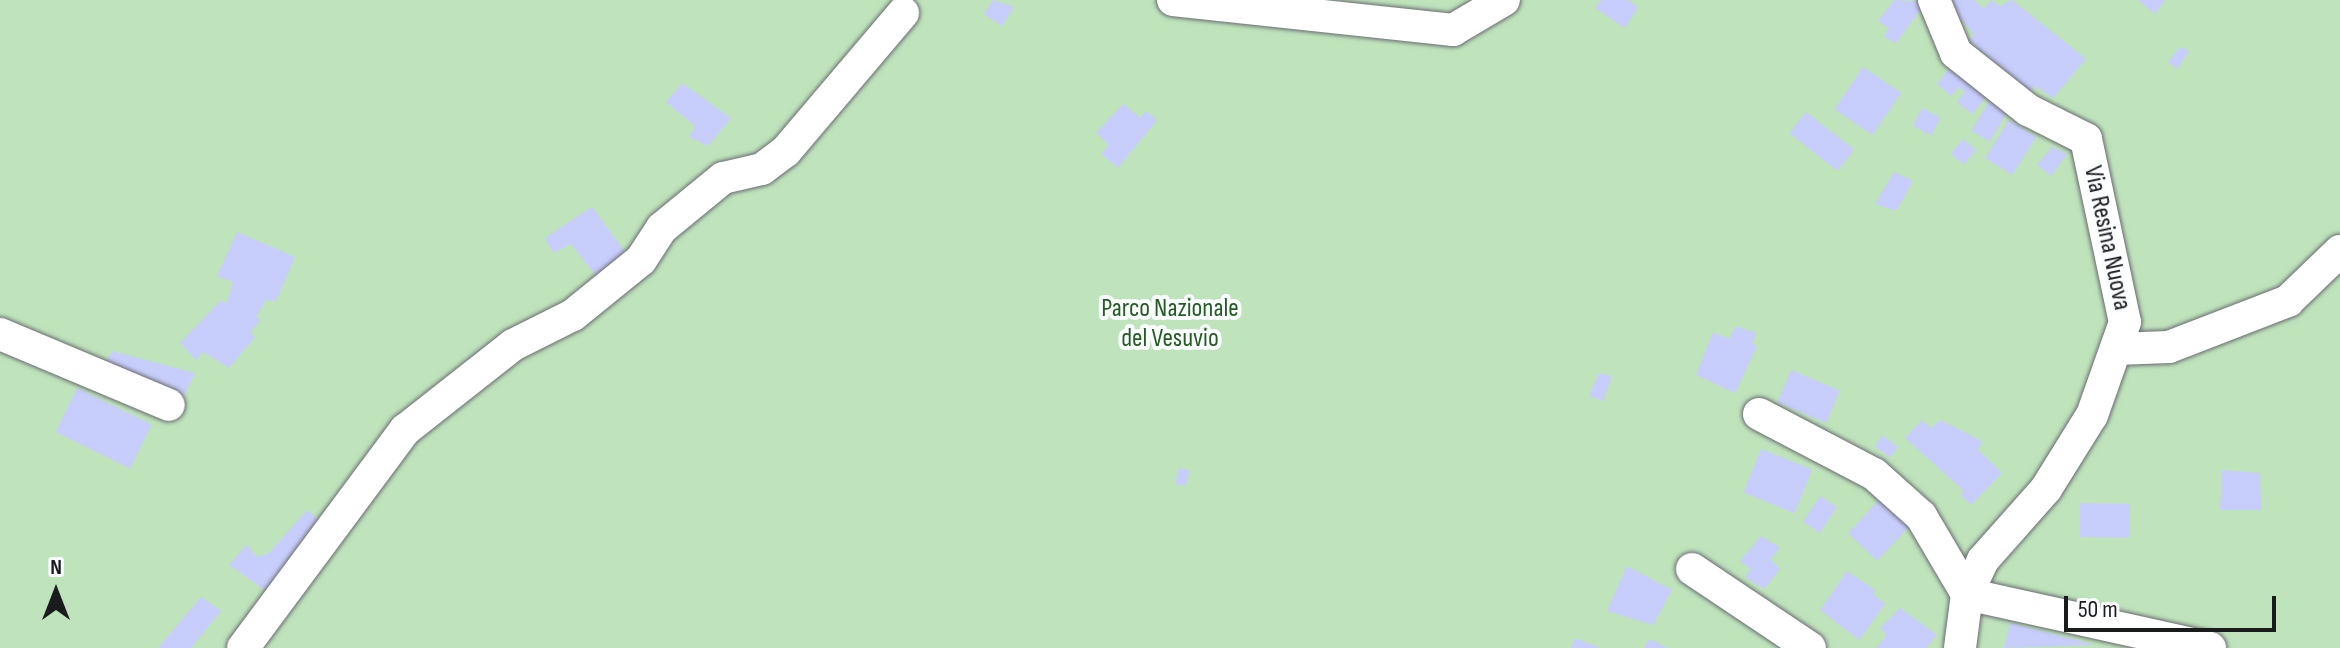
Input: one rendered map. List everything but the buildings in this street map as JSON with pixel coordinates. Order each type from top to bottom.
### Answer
[{"type":"street","points":[[1173,0],[1453,30],[1504,0]]},
{"type":"street","name":"Via Resina Nuova","points":[[1934,0],[1956,53],[2028,110],[2086,139],[2120,283],[2125,322],[2092,415],[2046,489],[1983,560],[1967,594],[1960,648]]},
{"type":"street","points":[[243,648],[405,430],[513,345],[573,315],[641,260],[662,228],[723,178],[762,169],[786,151],[903,13]]},
{"type":"street","name":"Via Resina Nuova","points":[[2116,349],[2169,347],[2288,301],[2340,251]]},
{"type":"street","points":[[0,334],[169,405]]},
{"type":"street","points":[[1759,414],[1874,474],[1921,516],[1967,594],[2210,648]]},
{"type":"street","points":[[1692,569],[1810,648]]},
{"type":"green space","name":"Parco Nazionale del Vesuvio","points":[[0,0],[2340,0],[2340,648],[0,648]]}]
